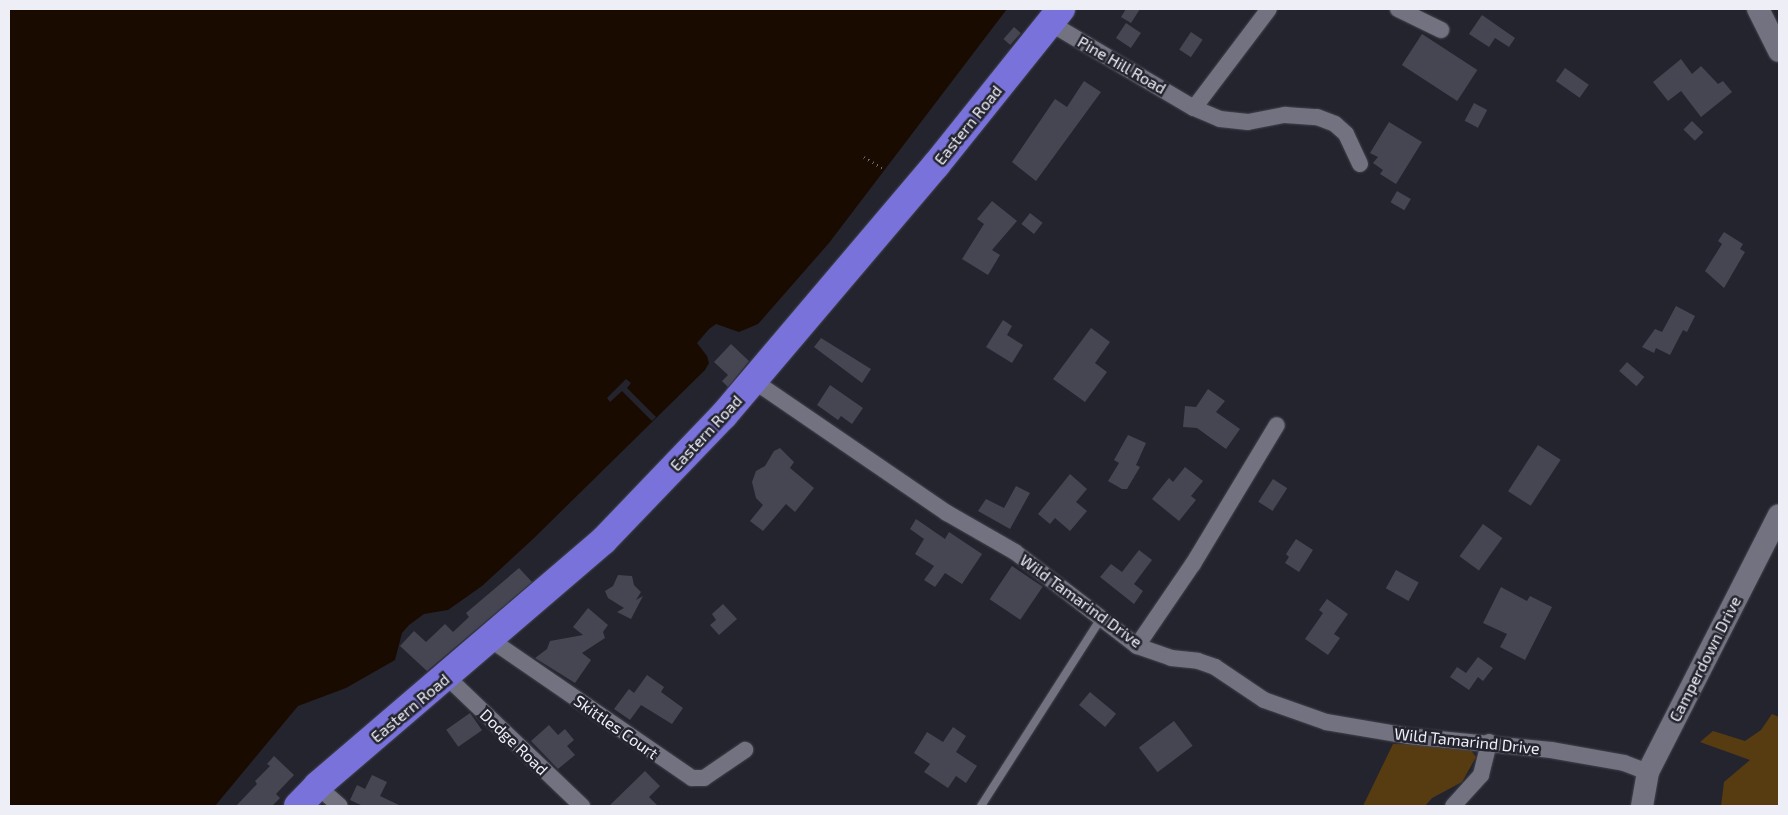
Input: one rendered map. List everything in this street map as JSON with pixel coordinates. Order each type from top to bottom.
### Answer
[{"type":"highway","name":"Eastern Road","points":[[298,806],[317,786],[491,640],[604,540],[754,382],[1056,16]]},
{"type":"street","points":[[1194,108],[1269,9]]},
{"type":"street","points":[[1398,9],[1441,30]]},
{"type":"street","points":[[1758,9],[1779,51]]},
{"type":"street","name":"Pine Hill Road","points":[[1056,16],[1194,108],[1220,119],[1248,122],[1286,115],[1316,117],[1334,124],[1346,134],[1360,164]]},
{"type":"street","name":"Wild Tamarind Drive","points":[[754,382],[946,513],[1015,552],[1137,646],[1171,658],[1198,661],[1216,667],[1264,700],[1326,722],[1408,736],[1489,742],[1624,763],[1648,772]]},
{"type":"street","points":[[1137,646],[1193,564],[1277,425]]},
{"type":"street","name":"Camperdown Drive","points":[[1642,806],[1648,772],[1779,515]]},
{"type":"street","name":"Skittles Court","points":[[491,640],[692,778],[704,778],[745,750]]},
{"type":"street","name":"Dodge Road","points":[[447,677],[582,806]]},
{"type":"street","points":[[1453,806],[1481,775],[1489,742]]},
{"type":"street","points":[[317,786],[340,806]]},
{"type":"lane","points":[[981,806],[1100,618]]},
{"type":"path","points":[[864,157],[884,169]]},
{"type":"shaded area","points":[[9,9],[1007,9],[829,243],[758,324],[739,332],[716,324],[709,329],[697,343],[707,356],[709,363],[705,370],[533,539],[482,586],[448,610],[424,614],[409,625],[402,633],[395,660],[346,688],[298,706],[215,806],[9,806]]},
{"type":"shaded area","points":[[1772,714],[1779,717],[1779,806],[1721,806],[1724,782],[1750,760],[1700,742],[1713,731],[1745,741],[1761,730]]},
{"type":"shaded area","points":[[1393,744],[1468,746],[1476,757],[1462,782],[1432,798],[1425,806],[1363,806]]},
{"type":"pier","points":[[626,379],[631,383],[627,388],[656,417],[652,421],[622,391],[610,402],[607,398]]},
{"type":"building","points":[[1126,9],[1140,9],[1131,23],[1121,17]]},
{"type":"building","points":[[1482,15],[1515,38],[1509,47],[1495,38],[1489,47],[1469,34]]},
{"type":"building","points":[[1126,23],[1141,33],[1131,48],[1116,38]]},
{"type":"building","points":[[1014,27],[1021,33],[1010,45],[1004,39]]},
{"type":"building","points":[[1191,32],[1203,40],[1191,57],[1179,49]]},
{"type":"building","points":[[1422,34],[1477,70],[1457,101],[1402,65]]},
{"type":"building","points":[[1681,59],[1692,74],[1701,66],[1718,84],[1723,81],[1732,92],[1701,117],[1681,91],[1668,101],[1653,82]]},
{"type":"building","points":[[1565,68],[1589,85],[1580,98],[1556,81]]},
{"type":"building","points":[[1084,81],[1101,92],[1036,181],[1012,162],[1055,99],[1067,107]]},
{"type":"building","points":[[1474,103],[1487,110],[1478,128],[1465,121]]},
{"type":"building","points":[[1692,121],[1703,132],[1695,141],[1684,129]]},
{"type":"building","points":[[1389,122],[1422,142],[1396,184],[1380,174],[1383,170],[1373,163],[1378,157],[1370,153]]},
{"type":"building","points":[[1397,191],[1411,199],[1404,210],[1390,202]]},
{"type":"building","points":[[992,201],[1017,221],[992,250],[1000,255],[988,275],[962,259],[984,224],[977,219]]},
{"type":"building","points":[[1030,213],[1043,223],[1034,234],[1021,224]]},
{"type":"building","points":[[1724,232],[1743,244],[1740,249],[1745,252],[1724,288],[1705,271],[1722,244],[1718,241]]},
{"type":"building","points":[[1676,306],[1695,316],[1687,332],[1683,330],[1670,355],[1656,348],[1654,353],[1642,347],[1655,329],[1662,332]]},
{"type":"building","points":[[1003,320],[1012,326],[1007,335],[1023,345],[1012,363],[986,347]]},
{"type":"building","points":[[1091,328],[1110,342],[1095,363],[1107,372],[1085,402],[1053,379]]},
{"type":"building","points":[[821,338],[871,369],[862,383],[814,347]]},
{"type":"building","points":[[731,344],[749,361],[728,387],[722,381],[728,375],[714,362]]},
{"type":"building","points":[[1627,362],[1644,377],[1636,386],[1619,371]]},
{"type":"building","points":[[830,385],[863,408],[852,424],[841,416],[838,420],[817,405]]},
{"type":"building","points":[[1208,389],[1225,401],[1216,412],[1240,429],[1226,449],[1197,428],[1183,427],[1185,406],[1196,407]]},
{"type":"building","points":[[1128,435],[1146,443],[1136,465],[1140,467],[1127,489],[1122,489],[1108,481],[1119,463],[1114,460]]},
{"type":"building","points":[[1538,445],[1561,460],[1531,506],[1508,491]]},
{"type":"building","points":[[780,448],[794,462],[790,468],[814,488],[795,512],[786,504],[763,531],[750,521],[763,505],[756,498],[752,482],[756,471],[765,466],[774,451]]},
{"type":"building","points":[[1185,467],[1203,481],[1191,496],[1196,500],[1179,521],[1152,499],[1169,478],[1173,482]]},
{"type":"building","points":[[1070,474],[1087,489],[1076,502],[1087,511],[1070,531],[1055,518],[1050,524],[1038,514]]},
{"type":"building","points":[[1273,479],[1287,488],[1273,511],[1258,502]]},
{"type":"building","points":[[1016,486],[1030,493],[1010,529],[978,511],[986,499],[1004,508]]},
{"type":"building","points":[[916,519],[945,539],[949,532],[982,554],[962,584],[945,573],[935,587],[924,580],[934,566],[915,554],[924,539],[910,529]]},
{"type":"building","points":[[1483,524],[1502,538],[1479,570],[1459,556]]},
{"type":"building","points":[[1296,539],[1313,550],[1299,572],[1285,563],[1289,557],[1286,554]]},
{"type":"building","points":[[1139,550],[1152,560],[1134,584],[1143,591],[1134,604],[1100,577],[1111,564],[1122,572]]},
{"type":"building","points":[[1012,566],[1043,587],[1020,620],[990,599]]},
{"type":"building","points":[[519,568],[532,582],[427,671],[400,646],[414,631],[426,642],[445,624],[453,632],[469,617],[466,613]]},
{"type":"building","points":[[1396,570],[1419,583],[1409,601],[1386,588]]},
{"type":"building","points":[[618,575],[632,576],[634,585],[641,592],[636,600],[643,596],[631,619],[617,612],[624,608],[608,598],[605,591],[613,586]]},
{"type":"building","points":[[1501,587],[1527,601],[1530,596],[1552,607],[1525,660],[1500,647],[1507,634],[1483,623]]},
{"type":"building","points":[[1327,599],[1348,614],[1334,634],[1340,638],[1328,655],[1305,639],[1323,613],[1319,610]]},
{"type":"building","points":[[723,604],[737,619],[719,635],[710,625],[716,620],[712,614]]},
{"type":"building","points":[[588,608],[608,625],[603,632],[605,638],[582,653],[591,660],[575,683],[535,658],[547,649],[550,641],[583,635],[573,627]]},
{"type":"building","points":[[1478,657],[1493,668],[1483,681],[1478,677],[1469,690],[1450,677],[1457,667],[1466,673]]},
{"type":"building","points":[[647,675],[664,687],[661,692],[683,708],[672,724],[641,705],[630,720],[614,709],[629,689],[634,693]]},
{"type":"building","points":[[1090,692],[1116,714],[1105,727],[1079,705]]},
{"type":"building","points":[[470,713],[482,730],[458,747],[446,730]]},
{"type":"building","points":[[1174,721],[1193,746],[1158,772],[1139,747]]},
{"type":"building","points":[[549,725],[558,735],[565,729],[574,740],[567,746],[575,755],[558,769],[531,741]]},
{"type":"building","points":[[953,727],[966,736],[956,752],[977,766],[966,783],[956,776],[948,788],[924,772],[930,764],[914,753],[927,732],[943,742]]},
{"type":"building","points":[[274,756],[294,775],[276,794],[280,798],[272,806],[236,806],[257,784],[255,781],[270,766],[267,764]]},
{"type":"building","points":[[645,771],[660,786],[649,797],[658,806],[609,806]]},
{"type":"building","points":[[372,775],[387,782],[380,796],[401,806],[363,806],[350,800],[357,785],[365,789]]}]
